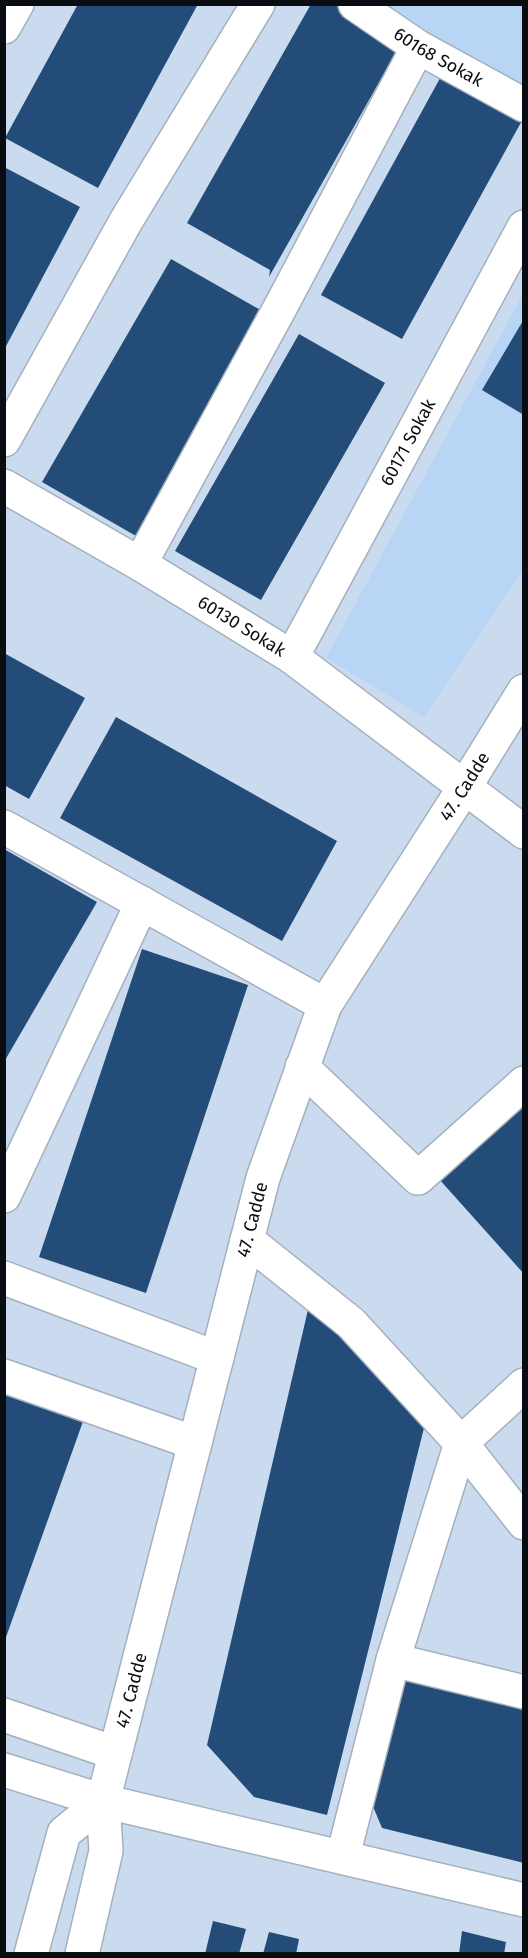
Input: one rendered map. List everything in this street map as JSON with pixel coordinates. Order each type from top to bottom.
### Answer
[{"type":"street","points":[[4,27],[16,4]]},
{"type":"street","points":[[4,440],[126,221],[258,4]]},
{"type":"street","name":"60168 Sokak","points":[[355,4],[418,47],[524,105]]},
{"type":"street","points":[[140,564],[276,317],[418,47]]},
{"type":"street","name":"60171 Sokak","points":[[292,657],[524,227]]},
{"type":"street","name":"60130 Sokak","points":[[4,486],[140,564],[292,657],[524,832]]},
{"type":"street","name":"47. Cadde","points":[[82,1953],[106,1851],[103,1801],[263,1178],[324,1005],[524,691]]},
{"type":"street","points":[[4,827],[324,1005]]},
{"type":"street","points":[[4,1196],[142,903]]},
{"type":"street","points":[[303,1067],[418,1178],[524,1083]]},
{"type":"street","points":[[247,1240],[351,1323],[461,1443],[524,1523]]},
{"type":"street","points":[[4,1278],[217,1358]]},
{"type":"street","points":[[4,1376],[195,1443]]},
{"type":"street","points":[[343,1856],[393,1660],[461,1443],[524,1385]]},
{"type":"street","points":[[393,1660],[524,1692]]},
{"type":"street","points":[[4,1715],[115,1754]]},
{"type":"street","points":[[4,1770],[103,1801],[524,1900]]},
{"type":"street","points":[[31,1953],[64,1833],[103,1801]]},
{"type":"shaded area","points":[[5,5],[523,5],[523,1953],[5,1953]]},
{"type":"shaded area","points":[[375,5],[523,5],[523,90]]},
{"type":"shaded area","points":[[523,294],[523,570],[424,717],[326,658]]},
{"type":"building","points":[[78,4],[198,4],[98,188],[5,138]]},
{"type":"building","points":[[311,4],[340,4],[403,40],[269,277],[270,270],[187,223]]},
{"type":"building","points":[[444,71],[524,117],[402,339],[321,295]]},
{"type":"building","points":[[4,167],[80,207],[4,350]]},
{"type":"building","points":[[171,259],[264,312],[136,536],[42,482]]},
{"type":"building","points":[[524,319],[524,415],[482,390]]},
{"type":"building","points":[[299,334],[385,383],[261,600],[175,551]]},
{"type":"building","points":[[4,653],[85,698],[29,799],[4,785]]},
{"type":"building","points":[[116,717],[337,841],[282,941],[60,818]]},
{"type":"building","points":[[4,849],[97,902],[4,1062]]},
{"type":"building","points":[[142,949],[248,985],[146,1293],[39,1257]]},
{"type":"building","points":[[524,1105],[524,1274],[439,1179]]},
{"type":"building","points":[[310,1301],[428,1412],[327,1815],[254,1797],[207,1745]]},
{"type":"building","points":[[4,1384],[86,1413],[5,1640],[4,1640]]},
{"type":"building","points":[[402,1673],[524,1702],[524,1863],[382,1828],[372,1804]]},
{"type":"building","points":[[213,1921],[246,1929],[239,1954],[205,1954]]},
{"type":"building","points":[[462,1931],[506,1942],[504,1954],[459,1954]]},
{"type":"building","points":[[269,1932],[299,1939],[296,1954],[263,1954]]}]
